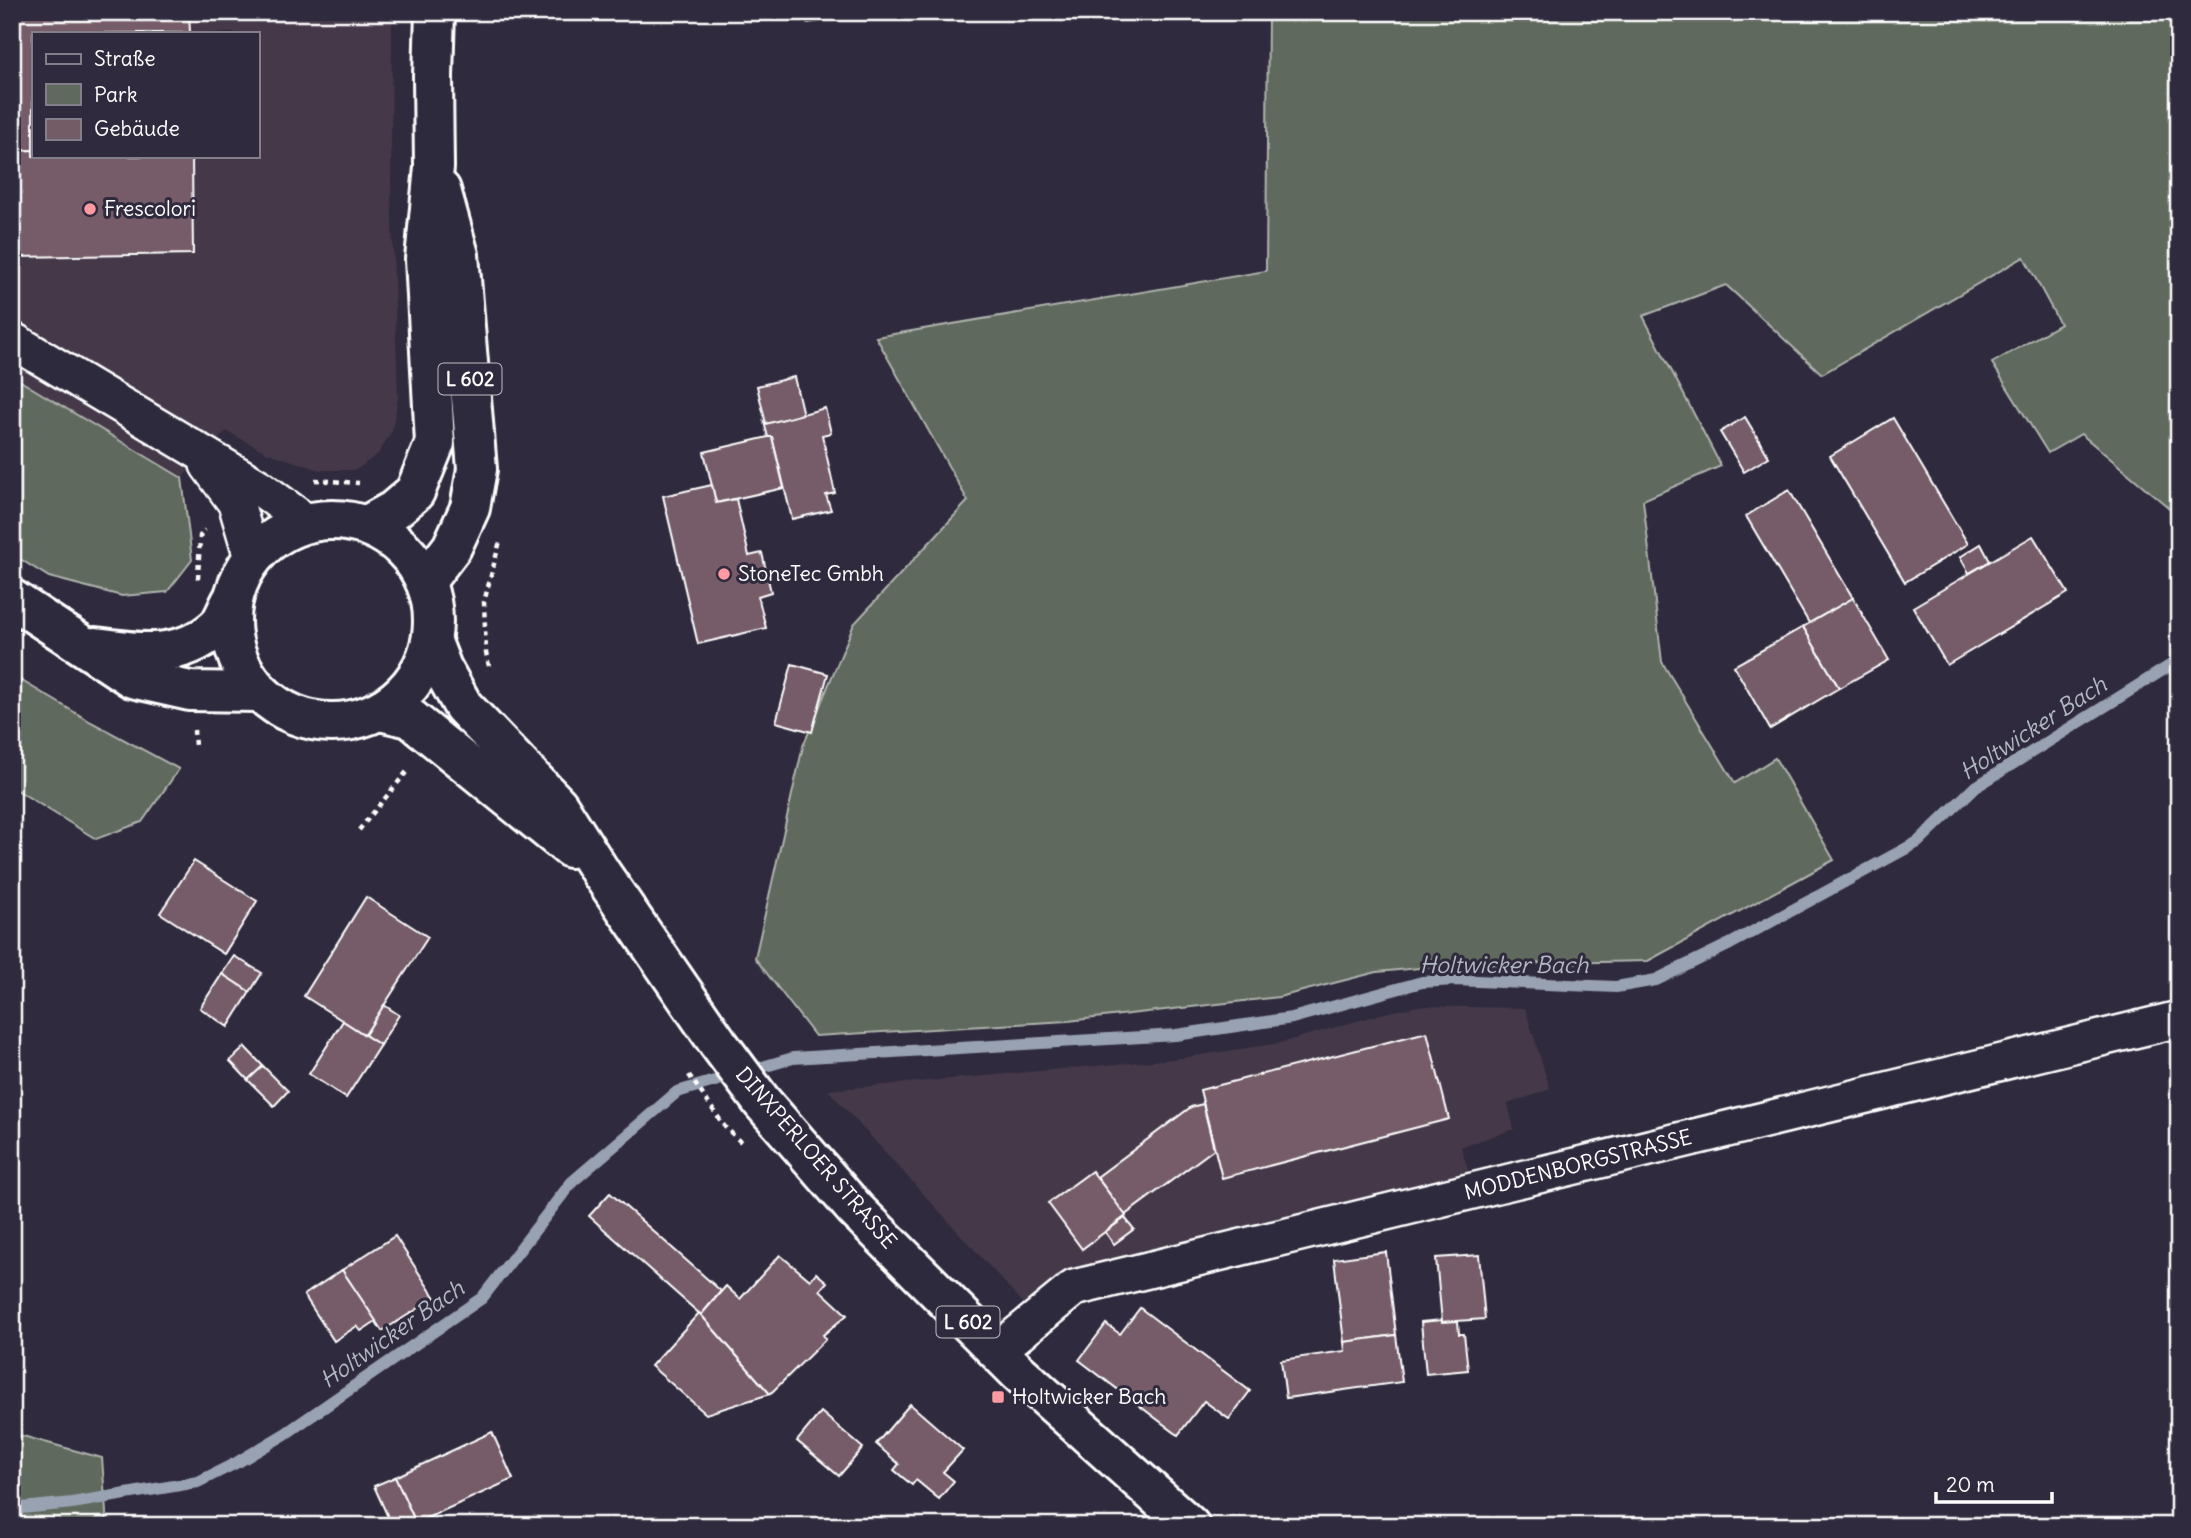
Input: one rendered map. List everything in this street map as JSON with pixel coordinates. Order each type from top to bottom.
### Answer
[{"type":"main road","name":"L 602","points":[[367,525],[394,510],[415,492],[435,443],[425,259],[435,167],[433,76],[436,12]]},
{"type":"main road","name":"L 602","points":[[426,581],[452,547],[470,508],[477,469],[459,255],[435,167]]},
{"type":"main road","points":[[83,645],[147,654],[182,649],[217,627],[232,600],[239,577],[252,557],[276,535],[306,522],[337,519],[367,525],[402,547],[426,581],[434,611],[432,642],[422,669],[404,693],[380,711],[356,720],[330,723],[303,719],[279,708],[258,692],[239,665],[230,632],[232,600]]},
{"type":"main road","points":[[12,599],[132,678],[190,691],[258,692]]},
{"type":"main road","name":"DINXPERLOER STRASSE","points":[[432,642],[442,668],[463,706],[558,805],[601,873],[762,1102],[855,1209],[1018,1372],[1190,1526]]},
{"type":"main road","name":"DINXPERLOER STRASSE","points":[[380,711],[410,718],[601,873]]},
{"type":"street","points":[[12,340],[197,452],[248,495],[306,522]]},
{"type":"street","points":[[248,495],[252,557]]},
{"type":"street","name":"MODDENBORGSTRASSE","points":[[997,1351],[1074,1287],[2179,1019]]},
{"type":"path","points":[[196,586],[200,568],[200,536],[215,517],[284,472],[318,481],[358,484],[366,478]]},
{"type":"shaded area","points":[[12,12],[392,12],[391,187],[398,397],[392,431],[378,454],[356,470],[320,470],[268,453],[226,431],[182,478],[12,376]]},
{"type":"shaded area","points":[[1419,1006],[1525,1008],[1550,1089],[1508,1104],[1514,1129],[1461,1147],[1469,1173],[1067,1273],[1024,1304],[828,1090],[1174,1059],[1280,1043]]},
{"type":"green space","points":[[807,12],[879,12],[807,23]]},
{"type":"green space","points":[[1268,12],[2179,12],[2179,527],[2174,512],[2081,434],[2048,453],[1992,363],[2060,324],[2024,257],[1822,374],[1726,285],[1643,316],[1721,466],[1643,500],[1662,662],[1735,783],[1775,758],[1834,860],[1648,961],[1452,965],[1377,972],[1279,997],[1068,1021],[815,1036],[755,958],[803,746],[854,624],[968,501],[876,337],[1266,271]]},
{"type":"green space","points":[[12,376],[182,478],[192,560],[167,592],[122,596],[49,577],[12,554]]},
{"type":"green space","points":[[12,675],[91,722],[179,769],[142,822],[96,839],[12,787]]},
{"type":"green space","points":[[12,1433],[102,1458],[107,1526],[12,1526]]},
{"type":"building","points":[[12,12],[189,12],[190,32],[32,32],[32,150],[14,151]]},
{"type":"building","points":[[32,150],[32,158],[192,158],[193,254],[16,257],[14,151]]},
{"type":"building","points":[[794,377],[803,415],[766,424],[757,386]]},
{"type":"building","points":[[825,408],[831,433],[822,435],[835,493],[826,495],[831,510],[792,519],[772,437],[768,437],[764,422],[766,424]]},
{"type":"building","points":[[1745,417],[1769,457],[1744,472],[1720,432]]},
{"type":"building","points":[[1893,418],[1968,544],[1905,582],[1830,456]]},
{"type":"building","points":[[772,437],[784,488],[716,503],[704,452]]},
{"type":"building","name":"StoneTec Gmbh","points":[[712,485],[716,503],[736,499],[749,556],[762,553],[771,592],[758,596],[766,628],[698,644],[663,496]]},
{"type":"building","points":[[1789,490],[1853,598],[1809,623],[1746,516]]},
{"type":"building","points":[[2033,536],[2068,593],[1947,665],[1913,607]]},
{"type":"building","points":[[1981,544],[1990,561],[1969,573],[1960,557]]},
{"type":"building","points":[[1853,598],[1889,660],[1839,688],[1803,627]]},
{"type":"building","points":[[1803,627],[1839,688],[1770,729],[1734,666]]},
{"type":"building","points":[[792,664],[828,674],[812,732],[776,722]]},
{"type":"building","points":[[194,861],[257,901],[224,954],[160,913]]},
{"type":"building","points":[[366,897],[428,937],[365,1035],[304,996]]},
{"type":"building","points":[[234,956],[262,973],[250,992],[222,974]]},
{"type":"building","points":[[222,974],[250,992],[228,1027],[200,1008]]},
{"type":"building","points":[[384,1005],[399,1015],[380,1045],[365,1035]]},
{"type":"building","points":[[343,1021],[380,1045],[346,1098],[309,1074]]},
{"type":"building","points":[[1427,1032],[1449,1119],[1222,1178],[1200,1090]]},
{"type":"building","points":[[245,1047],[263,1066],[248,1080],[230,1061]]},
{"type":"building","points":[[263,1066],[288,1091],[274,1106],[248,1080]]},
{"type":"building","points":[[1203,1104],[1214,1149],[1125,1215],[1097,1177],[1191,1107]]},
{"type":"building","points":[[1092,1171],[1126,1216],[1082,1249],[1048,1203]]},
{"type":"building","points":[[610,1193],[721,1291],[701,1315],[589,1216]]},
{"type":"building","points":[[1125,1218],[1134,1229],[1114,1244],[1105,1232]]},
{"type":"building","points":[[395,1236],[435,1298],[382,1331],[342,1270]]},
{"type":"building","points":[[1386,1252],[1396,1335],[1344,1342],[1334,1259]]},
{"type":"building","points":[[780,1255],[810,1280],[816,1273],[827,1282],[820,1290],[847,1315],[823,1335],[826,1339],[770,1394],[701,1315],[726,1286],[740,1299]]},
{"type":"building","points":[[1479,1255],[1485,1319],[1442,1322],[1436,1258]]},
{"type":"building","points":[[342,1270],[376,1321],[361,1331],[357,1326],[334,1341],[304,1295]]},
{"type":"building","points":[[1140,1308],[1250,1391],[1229,1419],[1204,1401],[1178,1435],[1079,1360],[1106,1324],[1120,1334]]},
{"type":"building","points":[[699,1313],[770,1394],[706,1414],[651,1366]]},
{"type":"building","points":[[1458,1321],[1459,1334],[1464,1334],[1468,1370],[1426,1374],[1421,1322]]},
{"type":"building","points":[[1396,1335],[1402,1382],[1286,1398],[1281,1360],[1345,1351],[1344,1342]]},
{"type":"building","points":[[910,1404],[963,1450],[943,1472],[954,1481],[939,1499],[916,1480],[912,1485],[894,1470],[899,1464],[876,1444]]},
{"type":"building","points":[[821,1412],[863,1448],[839,1476],[797,1441]]},
{"type":"building","points":[[492,1432],[513,1479],[416,1523],[395,1477]]},
{"type":"building","points":[[395,1477],[416,1523],[411,1526],[392,1526],[374,1486]]},
{"type":"waterway","name":"Holtwicker Bach","points":[[12,1509],[72,1503],[198,1482],[285,1434],[482,1298],[572,1182],[677,1092],[793,1058],[1176,1035],[1292,1018],[1422,982],[1455,980],[1616,987],[1656,980],[1730,944],[1918,842],[1974,788],[2179,660]]},
{"type":"place","name":"Frescolori","points":[[90,209]]},
{"type":"place","name":"StoneTec Gmbh","points":[[724,574]]},
{"type":"place","name":"Holtwicker Bach","points":[[998,1397]]}]
